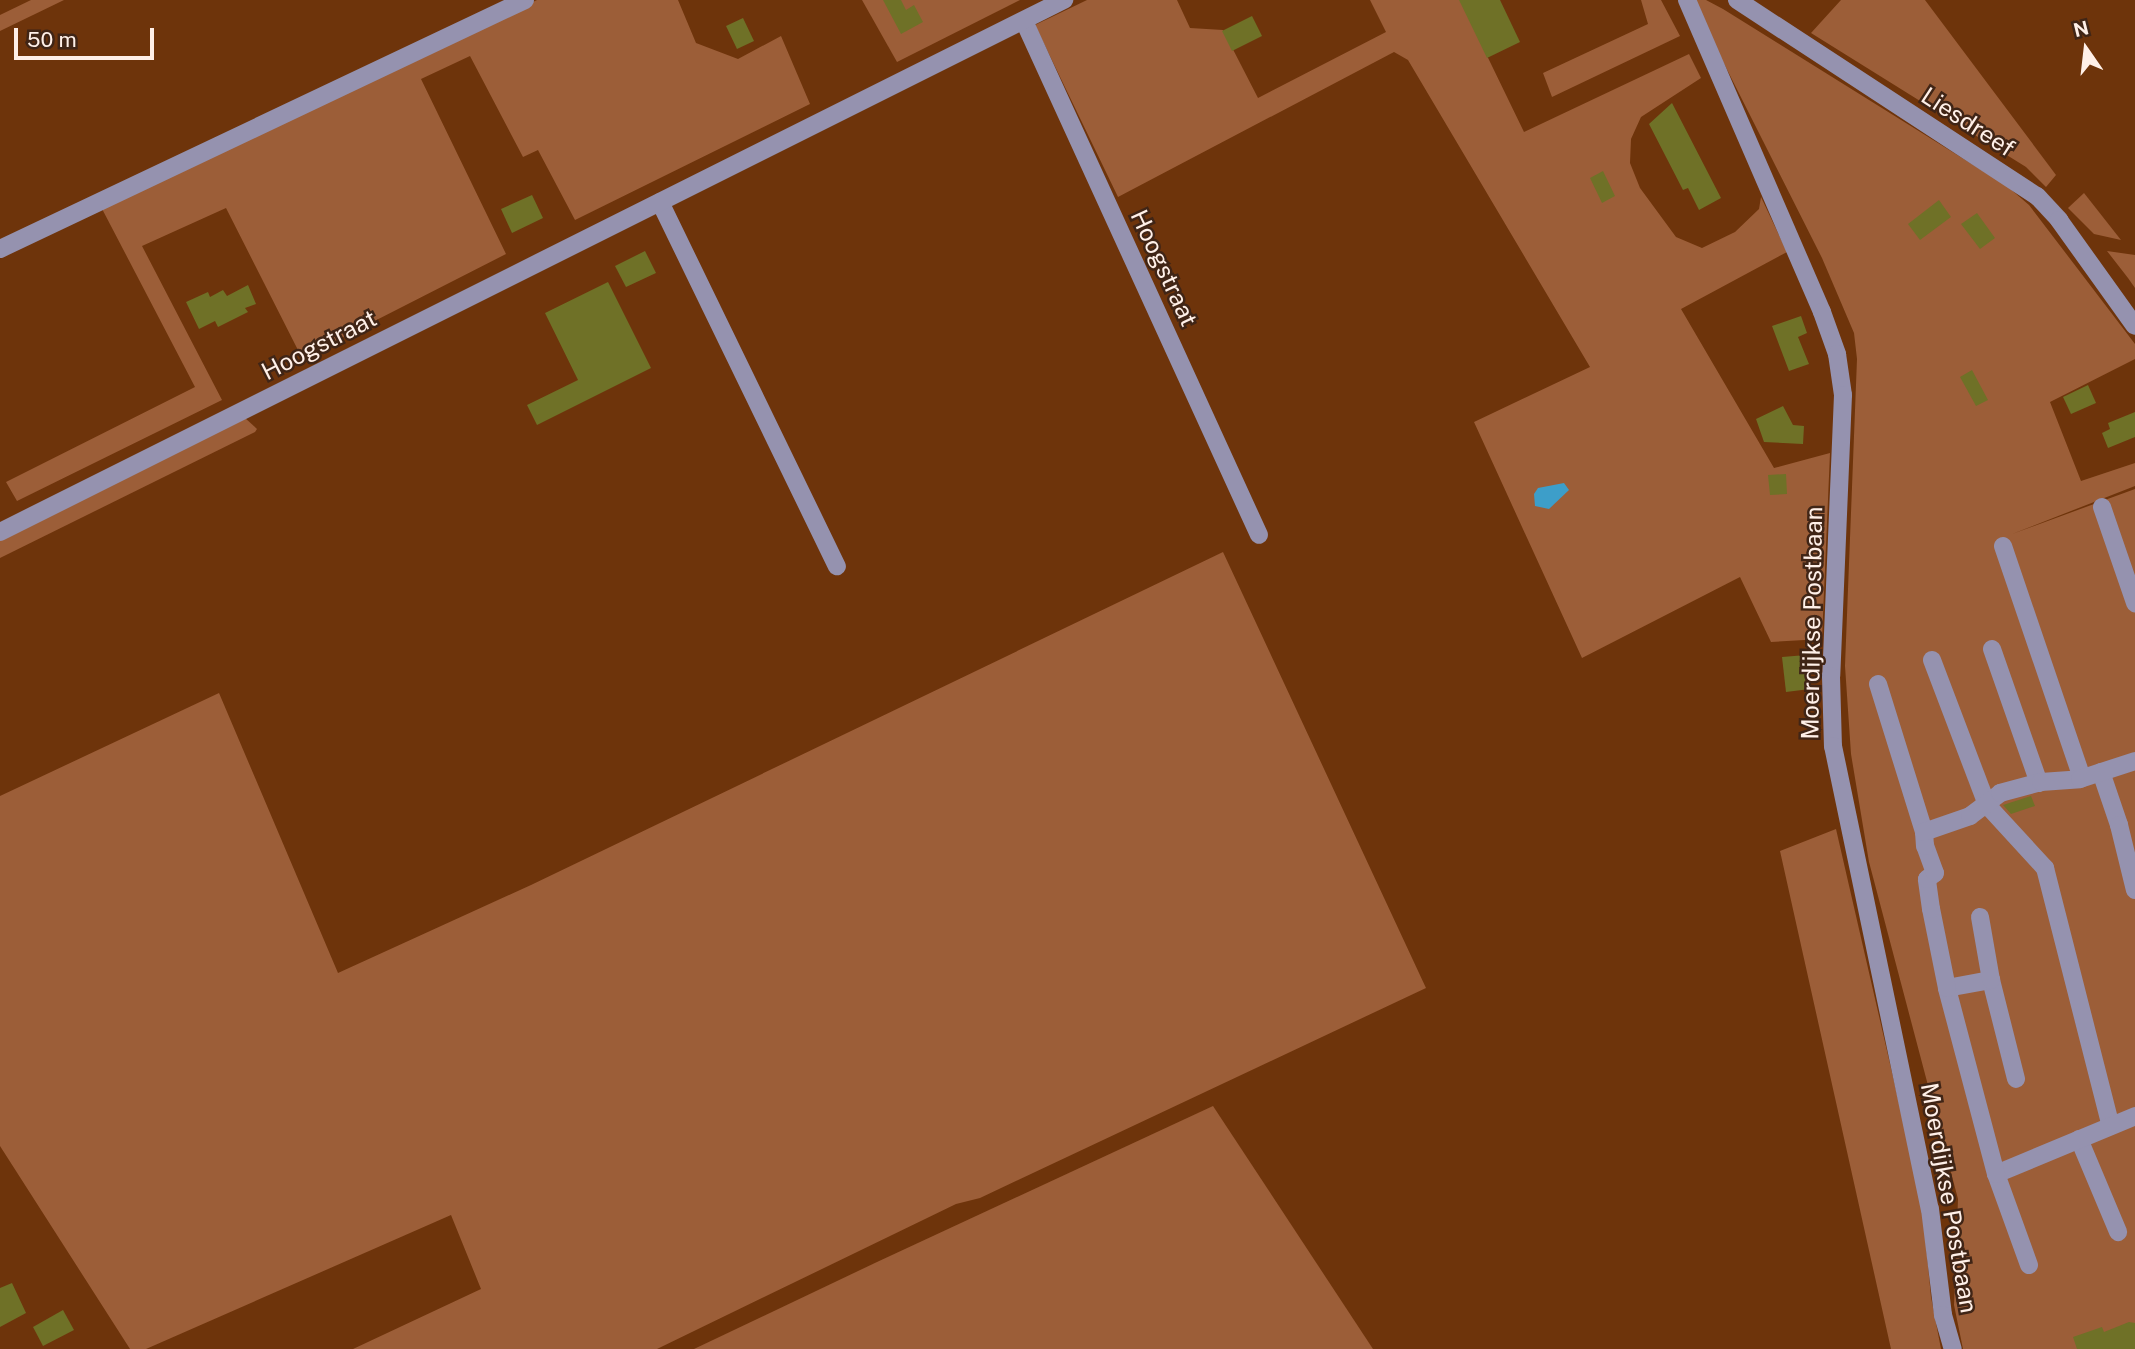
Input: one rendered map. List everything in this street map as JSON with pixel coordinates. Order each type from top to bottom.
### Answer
[{"type":"street","points":[[0,249],[525,0]]},
{"type":"street","name":"Hoogstraat","points":[[0,532],[1063,0]]},
{"type":"street","name":"Moerdijkse Postbaan","points":[[1687,0],[1812,287],[1837,354],[1843,395],[1831,676],[1833,746],[1930,1209],[1943,1315],[1953,1349]]},
{"type":"street","name":"Liesdreef","points":[[1737,0],[2037,196],[2059,220],[2135,326]]},
{"type":"street","name":"Hoogstraat","points":[[1024,21],[1259,535]]},
{"type":"street","points":[[660,202],[837,566]]},
{"type":"street","points":[[2102,507],[2135,603]]},
{"type":"street","points":[[2003,546],[2082,778]]},
{"type":"street","points":[[1992,649],[2039,783]]},
{"type":"street","points":[[1932,660],[1987,805],[2045,868],[2111,1126]]},
{"type":"street","points":[[1878,684],[1935,873],[1927,879],[1947,988],[1996,1174],[2029,1265]]},
{"type":"street","points":[[1924,832],[1970,816],[2000,793],[2039,783],[2063,783],[2135,761]]},
{"type":"street","points":[[2101,772],[2119,825],[2135,890]]},
{"type":"street","points":[[1980,917],[1992,981],[2016,1079]]},
{"type":"street","points":[[1947,988],[1992,981]]},
{"type":"street","points":[[1996,1174],[2135,1116]]},
{"type":"street","points":[[2079,1139],[2118,1231]]},
{"type":"shaded area","points":[[31,0],[64,0],[0,31],[0,15]]},
{"type":"shaded area","points":[[537,0],[678,0],[696,43],[738,59],[781,36],[810,104],[575,220],[538,150],[523,157],[470,56],[421,79],[506,254],[302,358],[226,208],[142,246],[222,400],[17,501],[6,482],[195,387],[100,205]]},
{"type":"shaded area","points":[[862,0],[1020,0],[897,62]]},
{"type":"shaded area","points":[[1087,0],[1177,0],[1190,28],[1223,30],[1258,98],[1386,32],[1370,0],[1460,0],[1524,132],[1689,54],[1701,78],[1641,117],[1631,139],[1630,163],[1640,188],[1676,237],[1702,248],[1735,232],[1759,209],[1761,197],[1787,252],[1681,309],[1774,468],[1830,453],[1822,639],[1771,642],[1740,577],[1582,658],[1474,422],[1590,367],[1408,60],[1394,52],[1118,197],[1035,25]]},
{"type":"shaded area","points":[[1641,0],[1661,0],[1680,36],[1552,97],[1543,73],[1648,24]]},
{"type":"shaded area","points":[[1692,0],[1706,0],[1723,9],[2007,186],[2029,205],[2135,344],[2135,359],[2050,402],[2081,481],[2135,463],[2135,486],[2012,534],[2135,489],[2135,1349],[1963,1349],[1954,1305],[1958,1199],[1869,862],[1851,754],[1845,666],[1857,359],[1854,333],[1822,258]]},
{"type":"shaded area","points":[[1841,0],[1925,0],[2056,175],[2046,187],[2026,167],[1811,33]]},
{"type":"shaded area","points":[[2084,193],[2121,240],[2094,234],[2068,208]]},
{"type":"shaded area","points":[[2107,251],[2135,255],[2135,288],[2128,278]]},
{"type":"shaded area","points":[[244,417],[257,429],[255,432],[0,558],[0,539]]},
{"type":"shaded area","points":[[1223,552],[1426,988],[980,1198],[956,1204],[657,1349],[353,1349],[481,1289],[451,1215],[146,1349],[130,1349],[0,1146],[0,796],[219,693],[338,973],[531,885]]},
{"type":"shaded area","points":[[1836,829],[1922,1203],[1931,1297],[1941,1349],[1891,1349],[1780,851]]},
{"type":"shaded area","points":[[1213,1106],[1373,1349],[694,1349],[877,1262]]},
{"type":"water","points":[[1564,483],[1569,490],[1549,509],[1535,506],[1534,494],[1538,488]]},
{"type":"building","points":[[883,0],[901,0],[906,10],[914,5],[923,22],[901,34]]},
{"type":"building","points":[[1459,0],[1500,0],[1520,42],[1487,58]]},
{"type":"building","points":[[1252,16],[1262,36],[1232,51],[1222,31]]},
{"type":"building","points":[[743,18],[754,41],[737,49],[726,26]]},
{"type":"building","points":[[1672,103],[1721,198],[1699,210],[1688,188],[1683,190],[1649,124]]},
{"type":"building","points":[[1603,171],[1615,196],[1602,203],[1590,178]]},
{"type":"building","points":[[532,195],[543,218],[512,233],[501,209]]},
{"type":"building","points":[[1939,200],[1951,217],[1920,240],[1908,224]]},
{"type":"building","points":[[1977,213],[1995,238],[1980,249],[1961,224]]},
{"type":"building","points":[[645,251],[656,273],[626,287],[615,266]]},
{"type":"building","points":[[608,282],[651,368],[537,425],[527,405],[578,380],[545,313]]},
{"type":"building","points":[[248,285],[256,304],[245,308],[248,312],[218,327],[215,321],[199,329],[186,302],[208,292],[210,297],[223,290],[227,296]]},
{"type":"building","points":[[1801,316],[1807,333],[1798,337],[1809,364],[1789,371],[1772,326]]},
{"type":"building","points":[[1972,370],[1988,400],[1976,406],[1960,377]]},
{"type":"building","points":[[2088,385],[2096,403],[2071,414],[2063,397]]},
{"type":"building","points":[[1783,406],[1793,425],[1804,426],[1803,444],[1764,442],[1756,419]]},
{"type":"building","points":[[2135,412],[2135,437],[2108,448],[2102,433],[2110,429],[2108,423]]},
{"type":"building","points":[[1786,474],[1787,494],[1770,495],[1768,475]]},
{"type":"building","points":[[1806,655],[1810,689],[1786,692],[1782,657]]},
{"type":"building","points":[[2031,796],[2035,806],[2011,814],[2003,805]]},
{"type":"building","points":[[12,1283],[26,1313],[0,1327],[0,1288]]},
{"type":"building","points":[[63,1310],[74,1330],[43,1346],[33,1327]]},
{"type":"building","points":[[2129,1322],[2135,1323],[2135,1349],[2077,1349],[2073,1337],[2102,1327],[2104,1332]]}]
